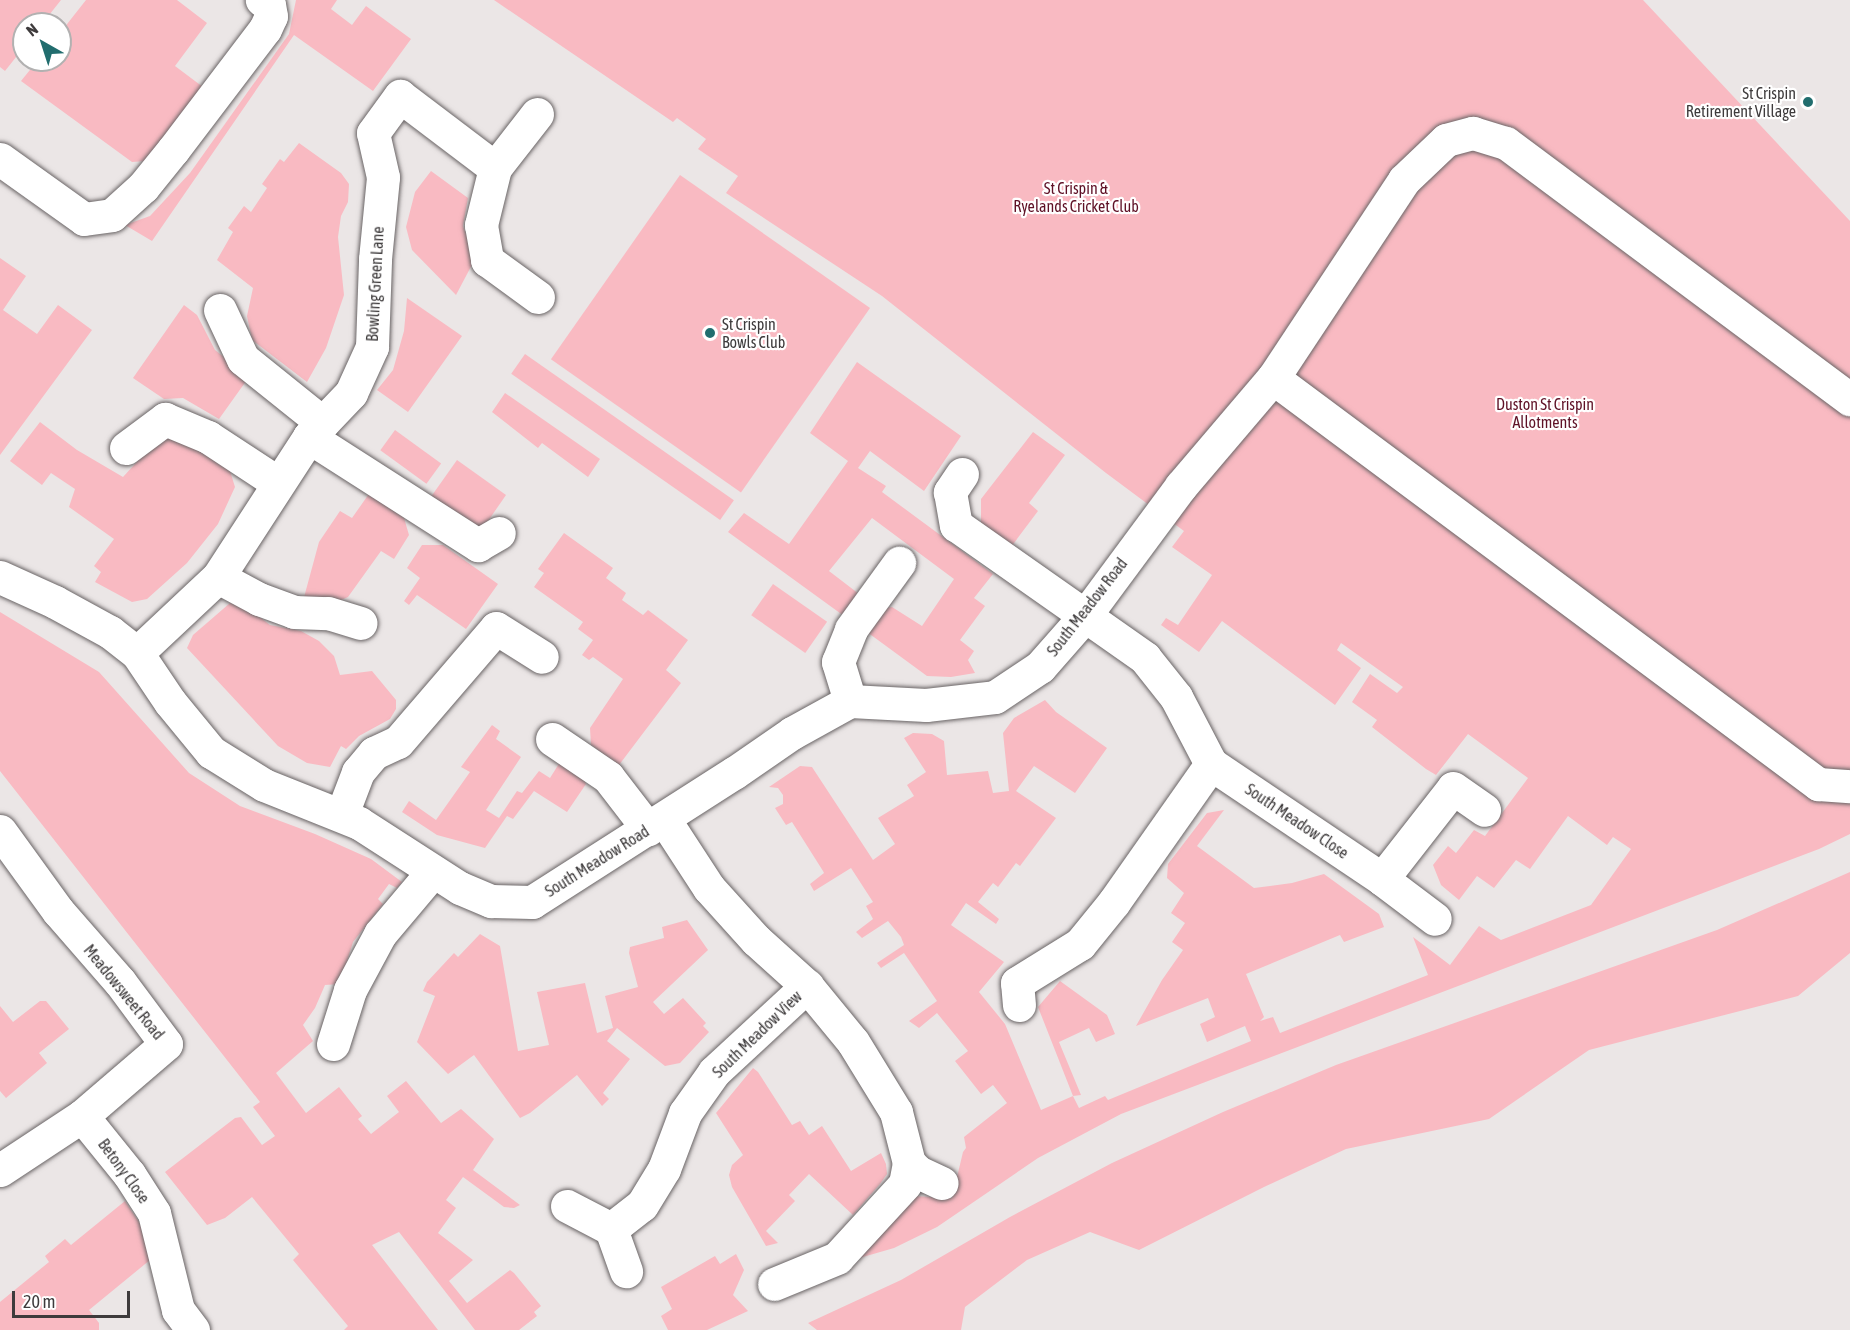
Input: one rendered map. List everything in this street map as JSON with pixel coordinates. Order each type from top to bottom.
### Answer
[{"type":"street","points":[[0,159],[84,219],[112,215],[143,187],[265,29],[271,16],[268,5],[262,0]]},
{"type":"street","name":"Bowling Green Lane","points":[[136,653],[218,578],[278,483],[316,430],[351,393],[372,347],[375,259],[382,177],[373,133],[400,96],[495,168]]},
{"type":"street","points":[[537,114],[495,168],[481,225],[487,260],[538,297]]},
{"type":"street","name":"South Meadow Road","points":[[0,577],[55,602],[101,627],[136,653],[170,702],[211,752],[264,785],[342,814],[460,888],[491,901],[532,902],[656,824],[792,733],[850,701],[926,705],[996,697],[1040,667],[1084,617],[1151,524],[1273,378],[1404,180],[1446,140],[1473,133],[1506,142],[1850,399]]},
{"type":"street","points":[[220,310],[243,359],[316,430],[478,545],[499,533]]},
{"type":"street","points":[[1273,378],[1818,784],[1850,786]]},
{"type":"street","points":[[126,448],[165,419],[208,437],[278,483]]},
{"type":"street","name":"South Meadow Close","points":[[963,474],[950,492],[956,525],[1145,658],[1176,697],[1211,764],[1382,879],[1435,919]]},
{"type":"street","points":[[850,701],[838,662],[851,628],[899,563]]},
{"type":"street","points":[[218,578],[259,599],[294,612],[328,614],[361,623]]},
{"type":"street","points":[[342,814],[358,772],[374,753],[398,742],[496,628],[542,657]]},
{"type":"street","name":"South Meadow View","points":[[552,739],[608,777],[656,824],[756,940],[807,986],[853,1042],[896,1112],[909,1163]]},
{"type":"street","points":[[1019,1005],[1017,983],[1080,944],[1114,902],[1211,764]]},
{"type":"street","points":[[1382,879],[1453,788],[1484,810]]},
{"type":"street","name":"Meadowsweet Road","points":[[0,831],[58,911],[120,982],[166,1044],[82,1116],[0,1170]]},
{"type":"street","points":[[333,1044],[350,990],[380,934],[433,871]]},
{"type":"street","name":"South Meadow View","points":[[611,1229],[642,1204],[664,1169],[685,1113],[714,1072],[807,986]]},
{"type":"street","name":"Betony Close","points":[[82,1116],[129,1174],[154,1214],[178,1310],[193,1330]]},
{"type":"street","points":[[909,1163],[918,1173],[942,1183]]},
{"type":"street","points":[[774,1284],[837,1258],[905,1184],[909,1163]]},
{"type":"street","points":[[567,1206],[611,1229],[626,1272]]},
{"type":"green space","points":[[0,0],[61,0],[52,12],[12,12],[12,62],[5,71],[0,67]]},
{"type":"green space","points":[[86,0],[177,0],[207,23],[175,66],[203,87],[146,161],[132,162],[21,81],[28,72],[72,72],[72,18]]},
{"type":"green space","points":[[296,0],[337,0],[331,9],[352,25],[366,6],[411,39],[373,91],[294,35],[152,241],[125,225],[150,216],[190,173],[289,34]]},
{"type":"green space","points":[[494,0],[1643,0],[1850,221],[1850,834],[1819,849],[1121,1114],[1038,1158],[937,1227],[894,1248],[856,1259],[913,1196],[952,1198],[963,1152],[966,1148],[964,1137],[1007,1103],[993,1085],[981,1094],[955,1061],[968,1051],[937,1013],[919,1028],[909,1021],[937,1001],[904,953],[881,968],[877,963],[904,945],[901,937],[888,921],[862,938],[856,932],[873,919],[866,906],[873,902],[851,868],[814,891],[810,884],[824,873],[792,822],[786,825],[775,808],[783,804],[783,795],[778,788],[769,787],[800,766],[812,767],[873,860],[895,844],[878,818],[914,796],[907,785],[926,772],[904,738],[913,733],[932,734],[944,741],[947,775],[988,771],[993,793],[1009,791],[1003,733],[1014,718],[1045,700],[1056,712],[1107,748],[1075,793],[1034,766],[1016,791],[1056,818],[1020,866],[1016,863],[998,887],[993,883],[978,902],[999,919],[996,924],[966,903],[951,925],[1004,962],[979,992],[1005,1024],[1041,1110],[1073,1096],[1079,1108],[1105,1096],[1108,1100],[1251,1041],[1245,1026],[1207,1042],[1200,1024],[1215,1017],[1208,998],[1136,1026],[1162,980],[1183,950],[1172,942],[1185,923],[1171,913],[1184,893],[1167,878],[1168,864],[1207,813],[1224,810],[1197,846],[1254,888],[1292,883],[1324,874],[1379,914],[1384,927],[1344,942],[1340,935],[1246,974],[1264,1017],[1260,1021],[1273,1017],[1280,1033],[1428,975],[1413,937],[1450,965],[1479,926],[1501,940],[1591,905],[1631,849],[1613,837],[1607,845],[1568,816],[1530,869],[1516,860],[1494,888],[1477,876],[1459,900],[1441,885],[1433,865],[1448,846],[1456,853],[1474,830],[1485,836],[1528,778],[1468,734],[1436,775],[1426,769],[1372,727],[1377,720],[1352,702],[1370,674],[1397,693],[1403,687],[1341,643],[1337,650],[1361,668],[1335,705],[1222,621],[1199,652],[1161,625],[1166,618],[1178,625],[1212,575],[1172,547],[1184,531],[1106,473],[882,296],[726,193],[738,176],[698,149],[706,139],[677,118],[673,122]]},
{"type":"green space","points":[[299,143],[341,173],[349,184],[348,202],[341,216],[338,237],[344,295],[326,348],[307,382],[252,340],[247,316],[253,288],[217,260],[233,232],[228,228],[244,206],[251,212],[267,188],[262,184],[280,159],[284,162]]},
{"type":"green space","points":[[431,171],[468,198],[463,226],[475,259],[456,295],[412,250],[406,227],[415,192]]},
{"type":"green space","name":"St Crispin Bowls Club","points":[[680,175],[870,308],[741,492],[551,359]]},
{"type":"green space","points":[[0,258],[26,276],[3,310],[37,334],[58,305],[92,330],[0,455]]},
{"type":"green space","points":[[407,298],[462,336],[408,412],[377,390],[393,370],[404,331]]},
{"type":"green space","points":[[184,305],[197,315],[215,350],[249,377],[219,419],[183,398],[164,399],[133,378]]},
{"type":"green space","points":[[525,354],[734,500],[720,520],[511,374]]},
{"type":"green space","points":[[857,362],[961,436],[924,491],[870,451],[858,468],[886,486],[882,492],[993,574],[974,598],[985,606],[960,640],[974,651],[968,660],[975,673],[951,677],[927,676],[867,632],[884,608],[892,607],[922,626],[954,579],[872,518],[829,571],[859,594],[844,616],[728,532],[744,513],[789,544],[848,461],[810,433]]},
{"type":"green space","points":[[505,393],[600,459],[588,477],[542,443],[538,448],[492,412]]},
{"type":"green space","points":[[40,422],[77,450],[123,477],[145,453],[167,436],[198,442],[230,471],[235,487],[218,524],[187,563],[147,599],[132,602],[95,582],[101,572],[94,566],[114,539],[69,507],[75,489],[51,473],[42,485],[10,461]]},
{"type":"green space","points":[[395,430],[441,464],[426,484],[380,450]]},
{"type":"green space","points":[[1033,432],[1065,455],[1029,503],[1038,511],[1011,547],[981,527],[981,499]]},
{"type":"green space","points":[[457,460],[506,495],[486,524],[468,531],[428,501]]},
{"type":"green space","points":[[371,491],[404,518],[409,535],[394,559],[381,551],[348,597],[328,606],[303,601],[319,542],[340,511],[352,518]]},
{"type":"green space","points":[[564,533],[613,568],[606,578],[626,593],[622,600],[643,615],[648,610],[688,640],[666,670],[681,683],[619,765],[591,745],[590,728],[623,679],[593,657],[589,660],[582,655],[593,640],[578,629],[583,622],[534,587],[544,573],[538,569]]},
{"type":"green space","points":[[422,545],[443,545],[498,584],[466,629],[417,595],[409,605],[404,601],[420,578],[407,568]]},
{"type":"green space","points":[[773,584],[827,622],[805,653],[751,615]]},
{"type":"green space","points":[[230,603],[247,607],[270,625],[301,631],[319,641],[334,656],[340,675],[372,671],[396,700],[396,709],[390,719],[359,736],[346,749],[341,746],[330,767],[307,763],[278,746],[187,648],[193,635]]},
{"type":"green space","points":[[0,612],[99,672],[189,773],[240,806],[315,834],[371,859],[402,882],[397,888],[389,884],[378,899],[383,904],[353,942],[340,984],[325,985],[315,1008],[303,1025],[313,1041],[276,1073],[306,1113],[339,1087],[362,1116],[358,1119],[371,1134],[399,1112],[387,1096],[406,1081],[441,1123],[461,1109],[494,1139],[473,1170],[520,1205],[514,1208],[504,1207],[463,1177],[446,1200],[456,1208],[438,1233],[473,1260],[449,1281],[467,1303],[510,1270],[514,1273],[541,1306],[534,1312],[537,1316],[519,1330],[475,1330],[399,1232],[372,1245],[438,1330],[344,1330],[348,1326],[293,1260],[299,1254],[252,1197],[225,1218],[207,1225],[165,1172],[235,1118],[241,1117],[262,1145],[275,1136],[253,1107],[260,1102],[0,771]]},
{"type":"green space","points":[[492,725],[500,731],[496,739],[521,757],[486,810],[499,818],[517,791],[522,793],[539,771],[550,778],[562,759],[583,778],[586,784],[567,812],[534,791],[513,819],[507,816],[485,848],[437,835],[402,812],[409,801],[436,820],[470,772],[461,767]]},
{"type":"green space","points":[[1850,872],[1850,953],[1798,996],[1589,1050],[1489,1119],[1346,1149],[1264,1187],[1139,1250],[1090,1232],[1027,1260],[965,1307],[961,1330],[817,1330],[808,1323],[901,1280],[1010,1217],[1112,1163],[1223,1112],[1336,1065],[1717,930]]},
{"type":"green space","points":[[687,920],[708,950],[653,1002],[664,1014],[683,998],[706,1023],[703,1026],[709,1032],[680,1063],[665,1066],[617,1028],[607,1041],[630,1059],[603,1093],[609,1099],[602,1106],[577,1075],[530,1113],[520,1118],[474,1055],[448,1074],[417,1042],[435,996],[423,991],[427,982],[454,953],[458,957],[480,934],[500,946],[518,1051],[549,1045],[537,992],[585,983],[597,1033],[613,1028],[605,996],[638,987],[629,953],[630,947],[664,938],[662,927]]},
{"type":"green space","points":[[1060,981],[1107,1015],[1115,1034],[1096,1042],[1089,1028],[1059,1042],[1081,1095],[1073,1096],[1038,1007]]},
{"type":"green space","points":[[40,1001],[46,1001],[69,1029],[39,1053],[47,1063],[6,1098],[0,1091],[0,1006],[13,1022]]},
{"type":"green space","points":[[753,1068],[758,1072],[792,1125],[800,1121],[809,1135],[822,1126],[851,1171],[881,1153],[887,1174],[853,1215],[809,1174],[789,1195],[795,1201],[766,1231],[778,1243],[766,1246],[732,1187],[729,1175],[732,1165],[743,1155],[716,1113]]},
{"type":"green space","points":[[125,1201],[139,1222],[150,1247],[150,1260],[89,1310],[99,1323],[99,1330],[0,1330],[0,1302],[49,1262],[45,1256],[65,1239],[71,1245]]},
{"type":"green space","points":[[736,1254],[744,1270],[733,1295],[748,1311],[707,1330],[668,1330],[661,1316],[672,1309],[661,1287],[715,1256],[720,1264]]},
{"type":"place","name":"St Crispin Retirement Village","points":[[1808,102]]},
{"type":"place","name":"St Crispin Bowls Club","points":[[710,333]]},
{"type":"park label","name":"St Crispin & Ryelands Cricket Club","points":[[1076,197]]},
{"type":"park label","name":"Duston St Crispin Allotments","points":[[1545,413]]}]
